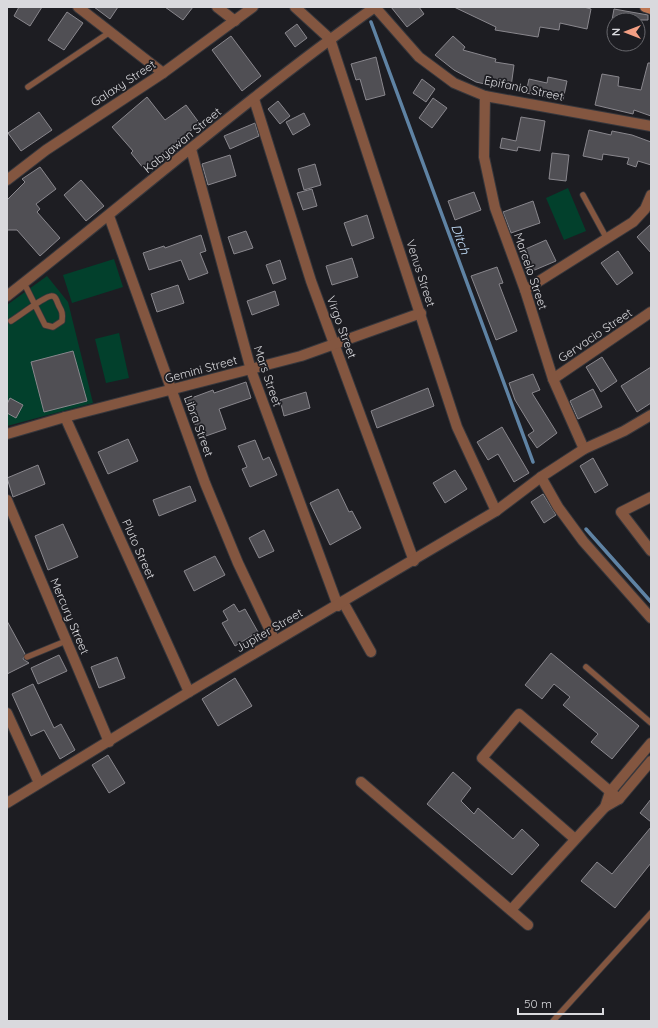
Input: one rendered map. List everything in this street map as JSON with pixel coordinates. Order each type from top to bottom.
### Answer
[{"type":"main road","points":[[645,7],[651,8]]},
{"type":"street","points":[[78,7],[163,73]]},
{"type":"street","points":[[217,7],[235,20]]},
{"type":"street","name":"Galaxy Street","points":[[7,180],[46,150],[163,73],[253,7]]},
{"type":"street","points":[[295,7],[330,39]]},
{"type":"street","name":"Kabyawan Street","points":[[7,296],[109,216],[254,99],[285,72],[375,7]]},
{"type":"street","name":"Epifanio Street","points":[[375,7],[419,57],[454,83],[485,96],[651,126]]},
{"type":"street","name":"Venus Street","points":[[330,39],[421,313],[457,427],[496,512]]},
{"type":"street","name":"Marcelo Street","points":[[485,96],[484,157],[495,208],[525,290],[553,379],[584,449]]},
{"type":"street","name":"Virgo Street","points":[[254,99],[311,281],[414,561]]},
{"type":"street","name":"Mars Street","points":[[191,149],[251,370],[341,604],[371,652]]},
{"type":"street","points":[[525,290],[633,222],[644,209],[651,195]]},
{"type":"street","name":"Libra Street","points":[[109,216],[211,497],[238,563],[275,641]]},
{"type":"street","name":"Gervacio Street","points":[[553,379],[651,312]]},
{"type":"street","name":"Gemini Street","points":[[7,434],[65,417],[301,356],[421,313]]},
{"type":"street","name":"Jupiter Street","points":[[7,803],[189,692],[496,512],[541,477],[584,449],[624,431],[651,415]]},
{"type":"street","name":"Pluto Street","points":[[65,417],[189,692]]},
{"type":"street","points":[[541,477],[558,507],[583,542],[651,618]]},
{"type":"street","points":[[651,496],[620,512],[651,552]]},
{"type":"street","name":"Mercury Street","points":[[7,500],[108,742]]},
{"type":"street","points":[[7,713],[39,783]]},
{"type":"street","points":[[575,840],[482,758],[519,714],[619,799]]},
{"type":"street","points":[[605,807],[610,792],[651,743]]},
{"type":"street","points":[[511,910],[605,807],[619,799],[651,761]]},
{"type":"street","points":[[361,782],[528,925]]},
{"type":"lane","points":[[28,87],[110,32]]},
{"type":"lane","points":[[583,195],[607,239]]},
{"type":"lane","points":[[11,321],[35,305],[48,296],[55,297],[62,311],[62,320],[52,326],[45,324],[35,305],[24,283]]},
{"type":"lane","points":[[27,657],[66,641]]},
{"type":"lane","points":[[586,668],[651,723]]},
{"type":"lane","points":[[553,1021],[651,913]]},
{"type":"green space","points":[[568,188],[586,231],[564,240],[546,198]]},
{"type":"green space","points":[[114,259],[123,287],[72,303],[63,275]]},
{"type":"green space","points":[[47,276],[68,302],[93,403],[7,426],[7,305]]},
{"type":"green space","points":[[119,333],[129,378],[106,383],[95,339]]},
{"type":"building","points":[[19,7],[42,7],[30,26],[14,16]]},
{"type":"building","points":[[94,7],[118,7],[110,19]]},
{"type":"building","points":[[165,7],[193,7],[183,20]]},
{"type":"building","points":[[391,7],[419,7],[424,14],[407,27]]},
{"type":"building","points":[[454,7],[584,7],[591,9],[587,29],[560,23],[559,30],[540,27],[538,37],[495,30],[496,27]]},
{"type":"building","points":[[614,9],[631,12],[613,12]]},
{"type":"building","points":[[67,12],[83,23],[64,50],[48,40]]},
{"type":"building","points":[[646,15],[648,15],[648,20],[646,20]]},
{"type":"building","points":[[297,24],[307,38],[295,47],[285,33]]},
{"type":"building","points":[[231,36],[261,76],[242,91],[212,50]]},
{"type":"building","points":[[453,36],[465,47],[463,50],[496,59],[495,62],[514,65],[511,87],[476,82],[454,70],[435,55]]},
{"type":"building","points":[[376,57],[385,95],[366,100],[360,79],[356,80],[351,64]]},
{"type":"building","points":[[648,63],[651,63],[651,116],[634,110],[633,114],[595,105],[602,74],[619,77],[618,86],[641,90]]},
{"type":"building","points":[[548,77],[567,81],[563,100],[526,93],[529,79],[547,83]]},
{"type":"building","points":[[422,79],[435,89],[426,102],[413,93]]},
{"type":"building","points":[[147,97],[165,120],[186,105],[200,124],[176,141],[179,144],[166,155],[164,152],[144,169],[131,153],[133,151],[112,127]]},
{"type":"building","points":[[433,98],[447,108],[432,128],[419,118]]},
{"type":"building","points":[[278,101],[290,116],[280,124],[268,109]]},
{"type":"building","points":[[39,112],[52,130],[21,151],[8,133]]},
{"type":"building","points":[[304,113],[310,125],[293,135],[286,122]]},
{"type":"building","points":[[521,117],[545,121],[540,151],[518,147],[517,151],[500,148],[502,138],[516,141]]},
{"type":"building","points":[[255,123],[259,136],[230,149],[224,136]]},
{"type":"building","points":[[589,130],[611,135],[612,131],[632,135],[651,142],[651,165],[638,161],[636,167],[627,164],[629,158],[603,154],[602,160],[583,156]]},
{"type":"building","points":[[552,153],[569,155],[566,181],[549,179]]},
{"type":"building","points":[[230,155],[236,176],[208,185],[202,164]]},
{"type":"building","points":[[315,164],[321,185],[304,190],[298,169]]},
{"type":"building","points":[[40,167],[56,189],[36,204],[40,209],[37,212],[60,238],[40,256],[17,230],[7,230],[7,200],[25,182],[22,179]]},
{"type":"building","points":[[81,180],[104,206],[86,221],[64,195]]},
{"type":"building","points":[[312,189],[317,206],[303,210],[297,193]]},
{"type":"building","points":[[474,192],[481,210],[455,220],[448,201]]},
{"type":"building","points":[[533,201],[540,223],[511,233],[503,212]]},
{"type":"building","points":[[367,215],[374,238],[352,246],[344,223]]},
{"type":"building","points":[[651,224],[651,253],[637,237]]},
{"type":"building","points":[[246,231],[253,248],[234,254],[228,237]]},
{"type":"building","points":[[201,235],[206,251],[200,253],[208,273],[189,280],[181,260],[149,270],[143,253],[164,246],[165,248]]},
{"type":"building","points":[[546,240],[556,261],[530,272],[521,251]]},
{"type":"building","points":[[618,251],[633,273],[617,285],[601,263]]},
{"type":"building","points":[[352,258],[358,277],[332,285],[326,266]]},
{"type":"building","points":[[280,260],[286,279],[273,284],[266,265]]},
{"type":"building","points":[[497,267],[503,283],[499,284],[517,331],[496,340],[471,276]]},
{"type":"building","points":[[178,285],[184,303],[157,312],[151,294]]},
{"type":"building","points":[[275,291],[279,305],[252,315],[247,301]]},
{"type":"building","points":[[73,351],[87,401],[44,412],[31,362]]},
{"type":"building","points":[[602,357],[617,381],[601,392],[586,367]]},
{"type":"building","points":[[651,367],[651,403],[637,412],[621,386]]},
{"type":"building","points":[[533,374],[540,390],[532,393],[557,433],[537,448],[528,435],[534,431],[515,400],[509,383]]},
{"type":"building","points":[[246,382],[251,398],[219,409],[226,429],[200,438],[186,400],[213,390],[214,393]]},
{"type":"building","points":[[428,388],[434,406],[377,428],[371,411]]},
{"type":"building","points":[[593,389],[602,407],[578,419],[570,401]]},
{"type":"building","points":[[306,392],[310,408],[284,416],[280,400]]},
{"type":"building","points":[[10,398],[23,405],[16,418],[7,413],[7,404]]},
{"type":"building","points":[[502,427],[529,473],[514,482],[498,454],[488,460],[477,442]]},
{"type":"building","points":[[128,439],[138,461],[108,474],[98,452]]},
{"type":"building","points":[[255,440],[263,460],[269,457],[277,475],[250,487],[242,469],[247,467],[238,446]]},
{"type":"building","points":[[593,458],[608,485],[595,493],[580,466]]},
{"type":"building","points":[[38,465],[45,484],[13,497],[7,478]]},
{"type":"building","points":[[455,470],[467,489],[445,503],[433,483]]},
{"type":"building","points":[[190,486],[196,501],[159,516],[153,500]]},
{"type":"building","points":[[338,489],[349,512],[352,511],[361,528],[330,545],[310,503]]},
{"type":"building","points":[[543,494],[556,515],[544,523],[531,502]]},
{"type":"building","points":[[63,524],[78,557],[48,570],[35,536]]},
{"type":"building","points":[[264,530],[274,551],[259,558],[249,538]]},
{"type":"building","points":[[215,556],[225,575],[194,591],[184,571]]},
{"type":"building","points":[[234,604],[239,612],[245,609],[258,632],[235,646],[222,623],[228,620],[223,611]]},
{"type":"building","points":[[7,621],[25,654],[23,659],[29,663],[7,674]]},
{"type":"building","points":[[551,653],[639,726],[612,759],[591,742],[598,734],[563,705],[570,697],[554,684],[542,699],[525,685]]},
{"type":"building","points":[[59,655],[67,671],[38,684],[31,668]]},
{"type":"building","points":[[117,657],[125,678],[99,688],[91,667]]},
{"type":"building","points":[[235,678],[252,706],[218,726],[202,699]]},
{"type":"building","points":[[33,684],[54,728],[61,724],[75,750],[60,759],[44,730],[31,736],[12,694]]},
{"type":"building","points":[[108,755],[125,783],[109,793],[92,765]]},
{"type":"building","points":[[453,772],[471,788],[461,801],[474,814],[478,808],[513,839],[522,829],[539,845],[512,875],[427,804]]},
{"type":"building","points":[[651,799],[651,822],[640,813]]},
{"type":"building","points":[[651,827],[651,863],[615,908],[581,881],[597,862],[612,874]]},
{"type":"waterway","name":"Ditch","points":[[371,22],[533,462]]},
{"type":"waterway","points":[[586,529],[651,602]]}]
